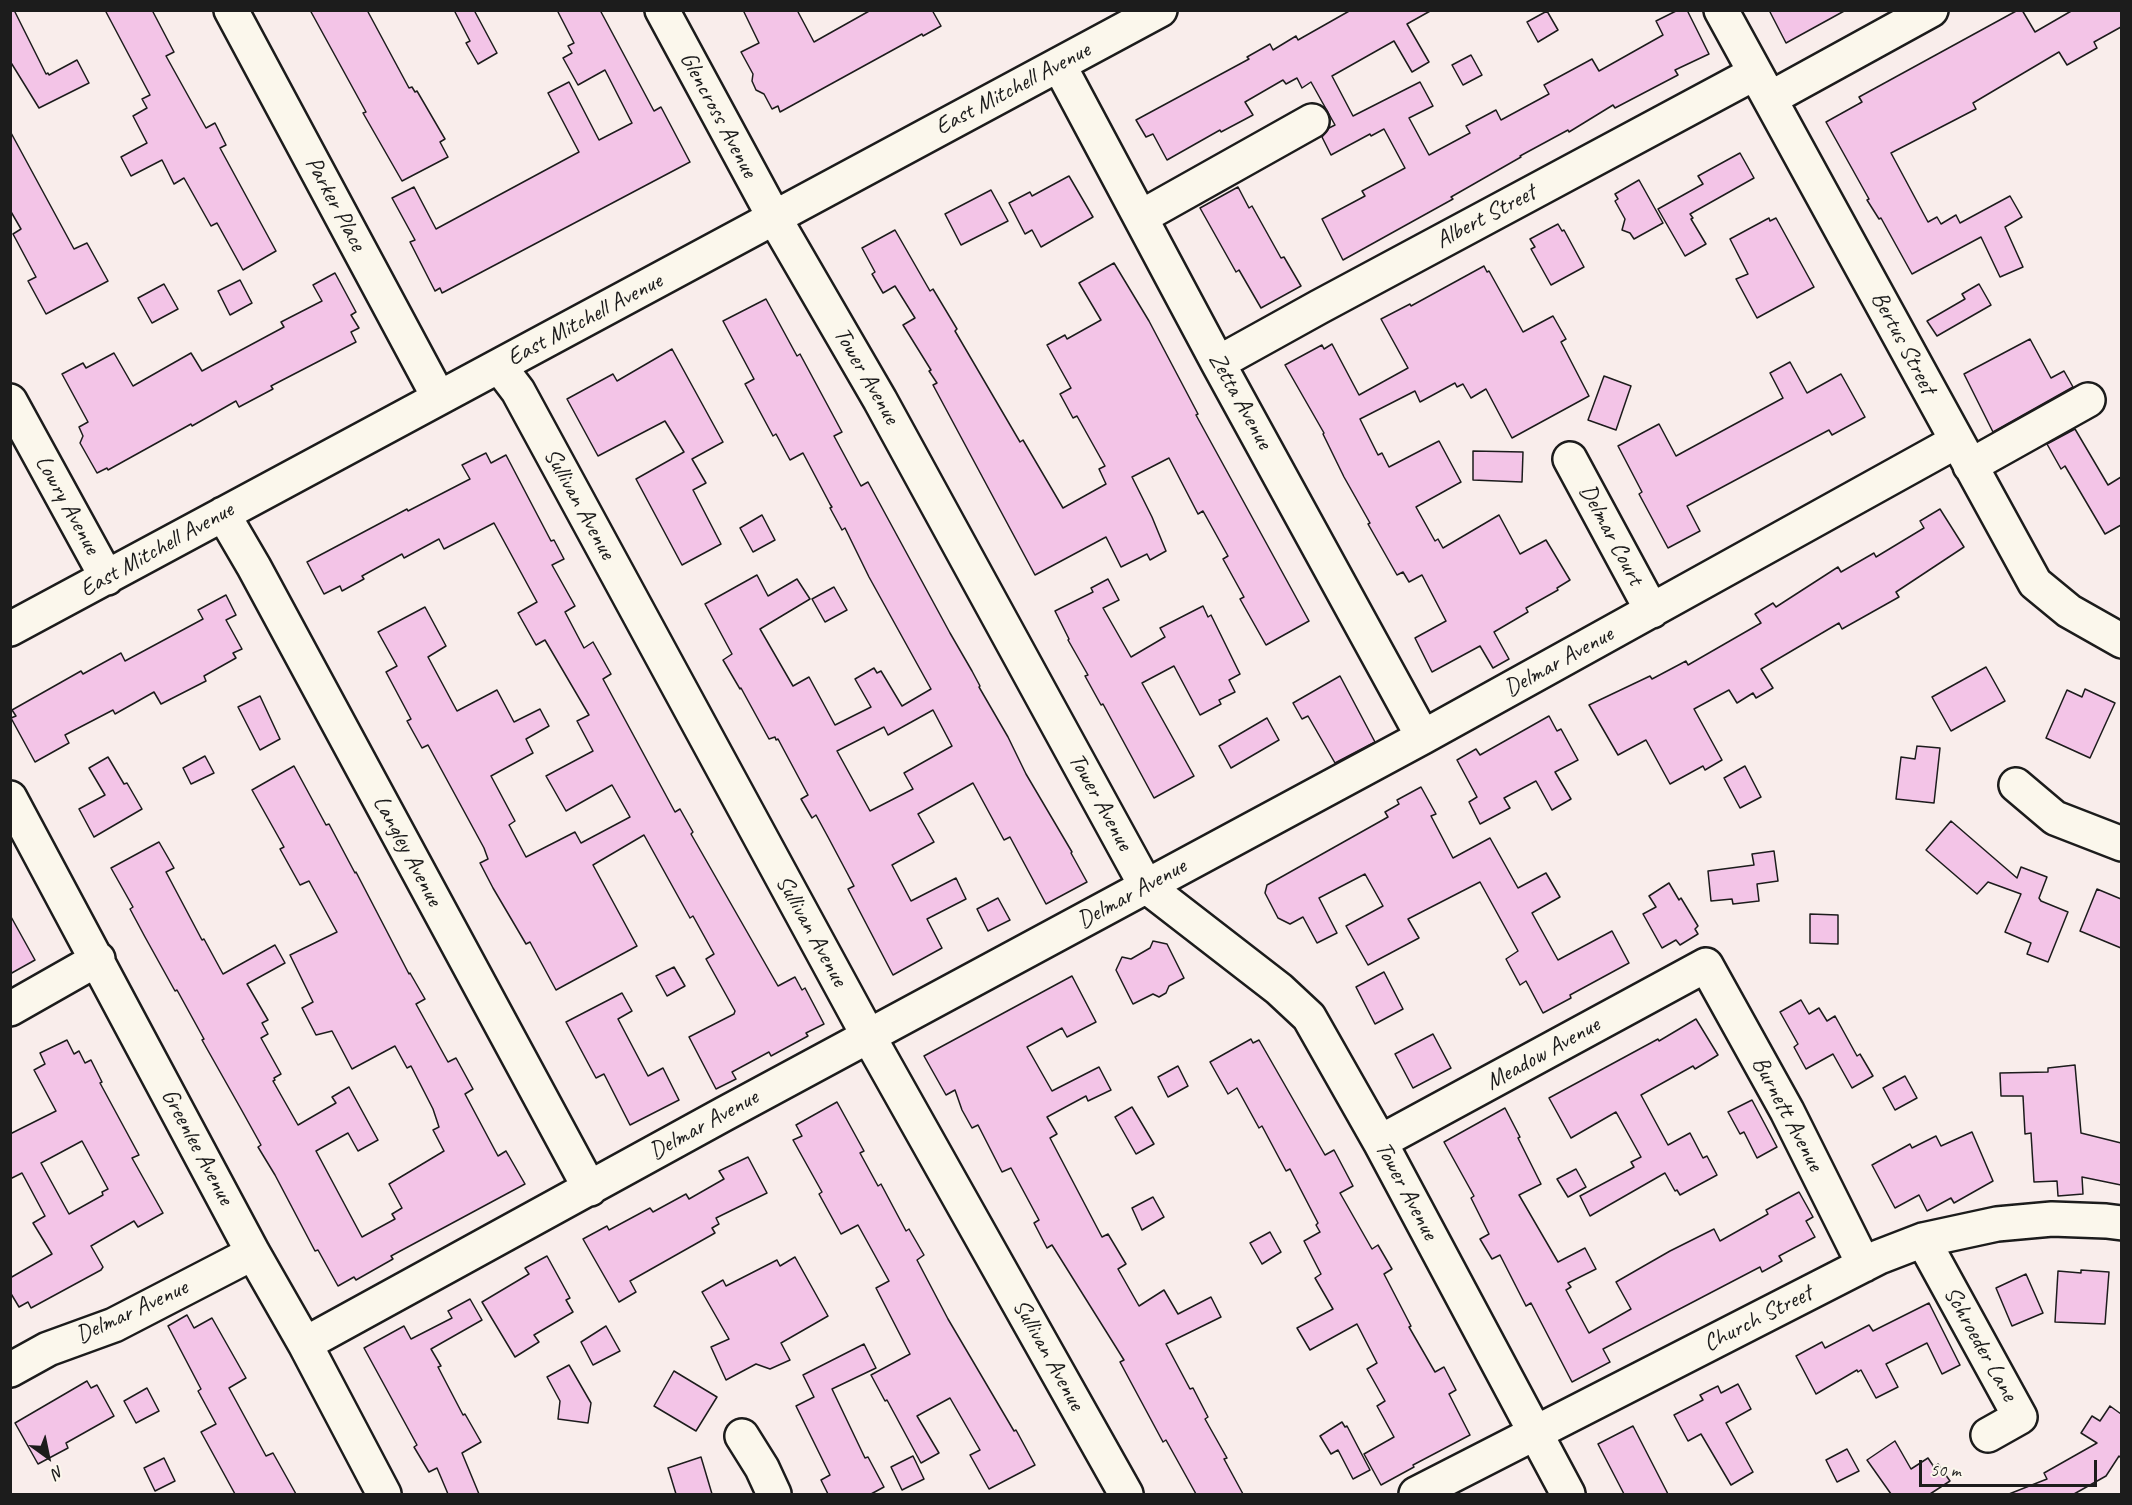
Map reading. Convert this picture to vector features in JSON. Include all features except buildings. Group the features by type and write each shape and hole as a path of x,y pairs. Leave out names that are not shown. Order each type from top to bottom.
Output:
{"street":[{"name":"Parker Place","path":"231,10 439,398"},
{"name":"Glencross Avenue","path":"662,10 775,219"},
{"name":"East Mitchell Avenue","path":"10,629 1160,10"},
{"name":"Bertus Street","path":"1721,10 2035,584 2069,611 2121,641"},
{"name":"Albert Street","path":"1218,363 1318,307 1763,86 1931,10"},
{"name":"Zetta Avenue","path":"1059,64 1218,363 1422,737"},
{"path":"1141,217 1312,121"},
{"name":"Tower Avenue","path":"775,219 880,400 1146,886 1279,988 1309,1017 1380,1142 1568,1494"},
{"name":"Sullivan Avenue","path":"499,366 518,391 869,1037 1126,1494"},
{"name":"Delmar Avenue","path":"305,1344 1652,610 1964,454 2088,400"},
{"name":"Lowry Avenue","path":"10,401 107,578"},
{"name":"Delmar Court","path":"1570,459 1652,610"},
{"name":"Langley Avenue","path":"223,513 590,1189"},
{"path":"2016,784 2055,818 2118,833"},
{"name":"Greenlee Avenue","path":"10,798 384,1494"},
{"path":"10,1009 98,959"},
{"name":"Meadow Avenue","path":"1380,1142 1707,965"},
{"name":"Burnett Avenue","path":"1707,965 1786,1111 1864,1265"},
{"name":"Church Street","path":"1416,1494 1864,1265 1923,1240 1997,1224 2052,1219 2121,1223"},
{"name":"Schroeder Lane","path":"1923,1240 2020,1417 1988,1435"},
{"name":"Delmar Avenue","path":"10,1370 48,1349 114,1325 254,1253"},
{"path":"742,1436 762,1468 774,1494"}]}
